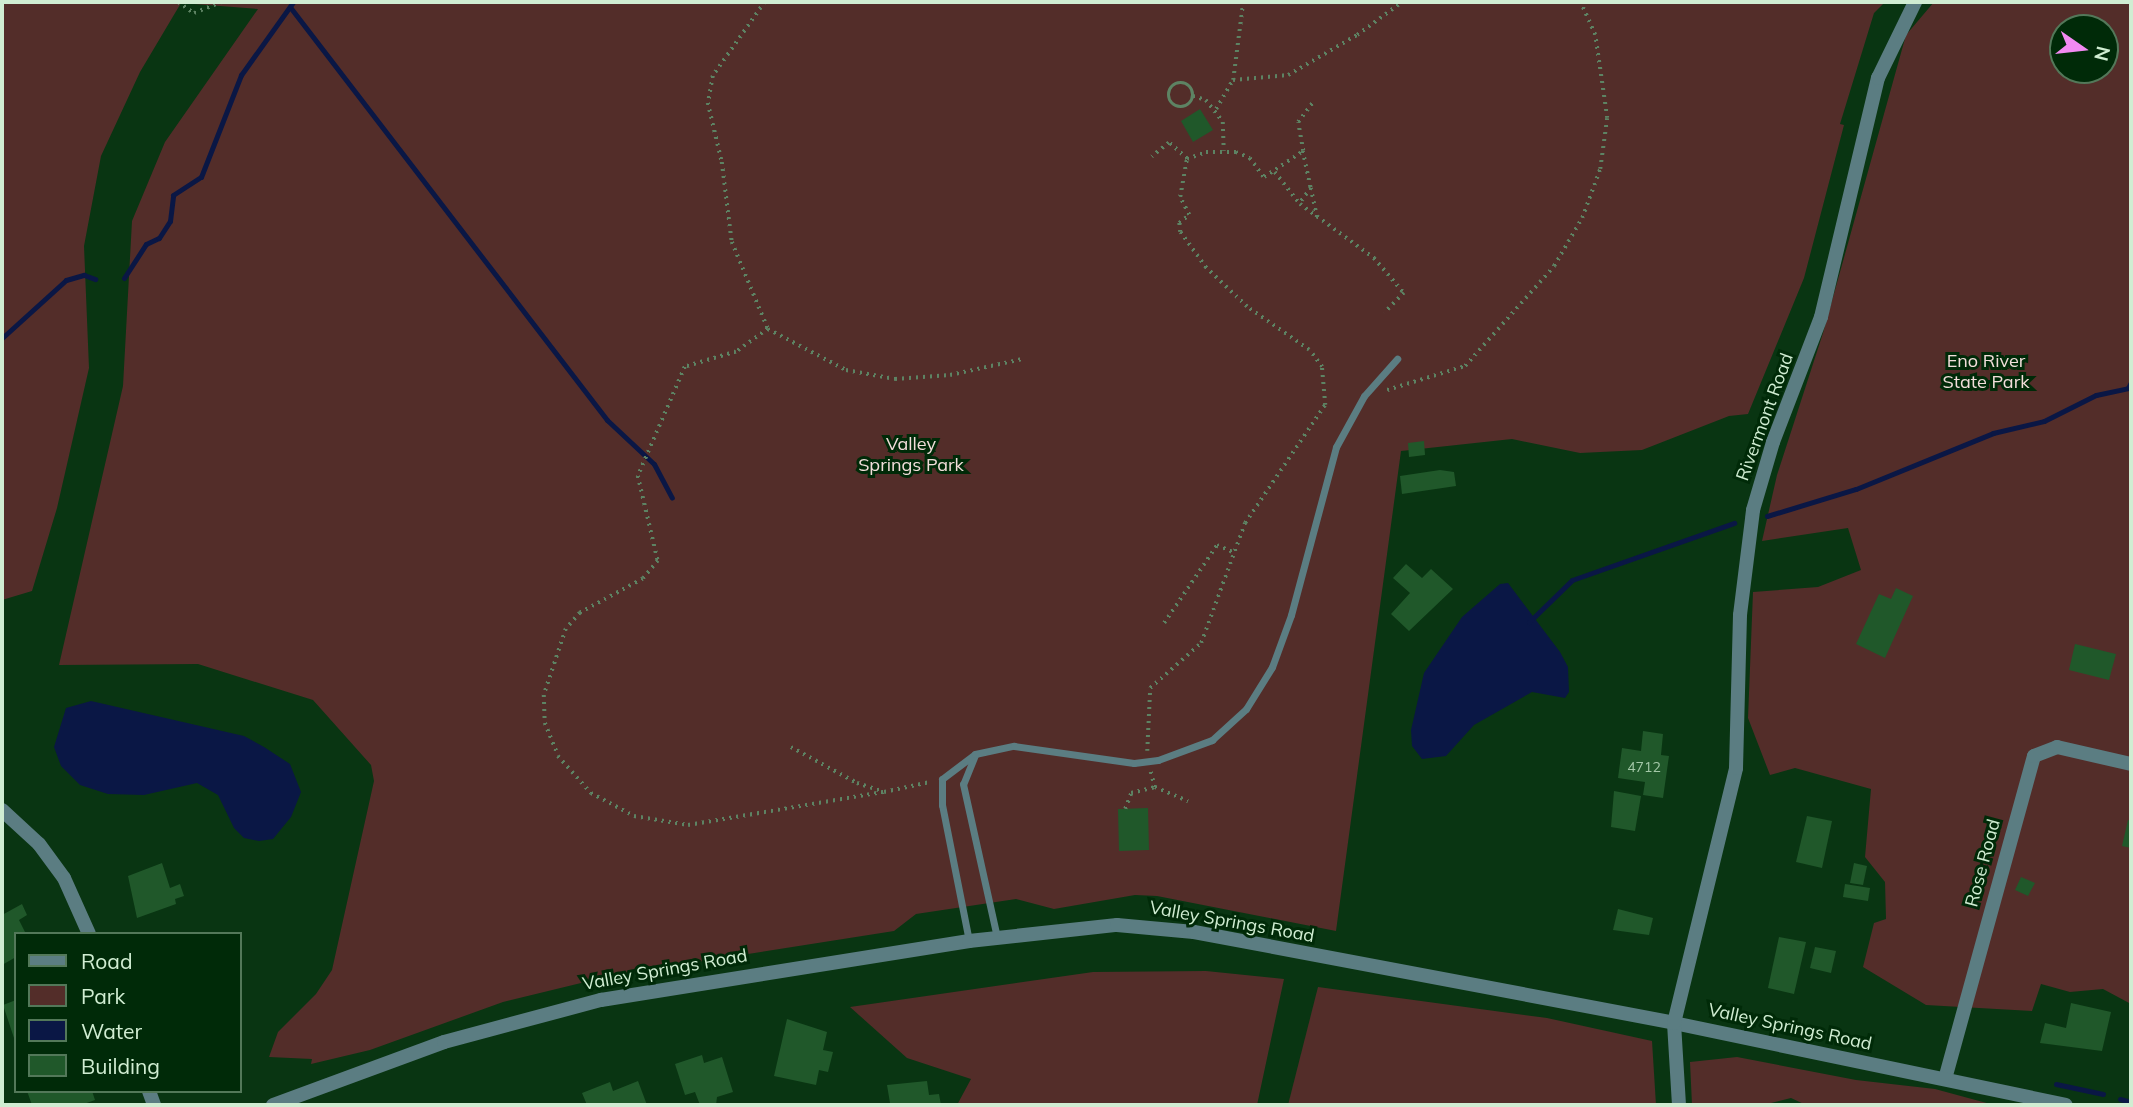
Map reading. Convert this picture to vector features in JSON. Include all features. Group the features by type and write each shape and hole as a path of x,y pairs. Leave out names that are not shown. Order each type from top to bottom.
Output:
{"street":[{"name":"Rivermont Road","path":"1679,1105 1674,1023 1736,768 1740,615 1753,510 1773,442 1821,317 1878,78 1915,2"},
{"name":"Rose Road","path":"1945,1079 2034,756 2057,747 2131,764"},
{"path":"2,810 39,844 64,878 88,932"},
{"name":"Valley Springs Road","path":"273,1105 444,1042 556,1010 969,941 1088,925 1148,926 1674,1023 2066,1105"}],"lane":[{"path":"969,941 942,805 942,779 975,754 1014,746 1148,762 1212,740 1246,709 1272,667 1306,565 1336,447 1364,396 1397,359"},
{"path":"975,754 963,784 997,937"}],"path":[{"path":"178,2 194,13 221,2"},
{"path":"765,2 713,76 708,103 722,162 732,242 768,329 846,370 895,379 950,375 1022,359"},
{"path":"1216,109 1233,80 1243,2"},
{"path":"1233,80 1287,75 1357,35 1402,2"},
{"path":"1364,396 1429,380 1465,366 1554,266 1582,218 1600,169 1607,118 1595,36 1580,2"},
{"path":"1193,96 1183,107 1174,106 1168,95 1178,82 1189,85 1193,96 1216,109 1223,122 1224,150"},
{"path":"1313,102 1298,122 1303,151 1310,166 1317,219"},
{"path":"1152,156 1169,143 1187,159"},
{"path":"1187,159 1224,150 1250,158 1264,177 1303,151"},
{"path":"1155,787 1144,733 1150,688 1201,642 1245,523 1325,405 1322,368 1309,350 1247,307 1206,268 1181,232 1179,223 1189,215 1180,197 1187,159"},
{"path":"1275,172 1300,204 1374,258 1404,293 1385,313"},
{"path":"1300,204 1311,188"},
{"path":"768,329 736,352 685,367 638,476 658,561 643,579 580,613 566,629 544,695 545,723 558,756 591,793 634,817 688,825 884,792 942,779"},
{"path":"1164,623 1217,545 1233,552"},
{"path":"791,747 857,783 884,792"},
{"path":"1125,809 1124,800 1131,793 1155,787 1188,801"}],"green space":[{"name":"Valley Springs Park","path":"2,2 1885,2 1874,13 1840,124 1844,125 1804,278 1748,414 1729,416 1642,450 1580,453 1512,439 1401,451 1336,931 1157,896 1135,895 1054,909 1016,899 916,914 894,931 614,975 503,1002 370,1050 311,1064 312,1059 269,1057 278,1032 316,994 332,970 374,781 371,765 313,700 198,664 59,665 123,386 132,221 165,142 258,9 181,3 140,72 101,156 84,246 89,368 57,508 32,591 2,600"},
{"name":"Eno River State Park","path":"1934,2 2131,2 2131,1004 2103,989 2070,992 2041,984 2032,1011 1926,1005 1863,967 1874,923 1886,919 1885,882 1865,857 1871,789 1795,768 1770,775 1748,718 1753,592 1818,587 1861,570 1848,528 1762,541 1777,475 1823,333 1906,35"},
{"path":"1206,971 1284,979 1257,1105 957,1105 971,1079 907,1058 850,1007 1093,972"},
{"path":"1318,987 1547,1018 1652,1041 1656,1105 1288,1105"},
{"path":"1737,1057 1856,1080 1935,1089 1994,1105 1806,1105 1791,1098 1763,1105 1692,1105 1690,1062"}],"water":[{"path":"1508,583 1560,652 1568,667 1569,692 1565,698 1532,692 1474,725 1446,756 1422,759 1412,746 1411,730 1424,673 1462,617 1500,584"},
{"path":"91,701 244,736 264,747 290,764 301,792 291,817 273,839 259,841 244,838 234,828 218,795 197,783 144,795 108,794 80,785 61,766 54,747 66,708"}],"building":[{"path":"1200,109 1213,130 1193,142 1181,121"},
{"path":"1424,441 1425,455 1409,457 1408,443"},
{"path":"1440,470 1454,472 1456,486 1402,494 1400,476"},
{"path":"1406,564 1422,578 1431,569 1453,589 1409,631 1391,614 1410,593 1393,578"},
{"path":"1896,588 1913,596 1885,658 1856,644 1879,594 1891,599"},
{"path":"2075,644 2116,654 2109,680 2069,670"},
{"path":"1643,731 1663,734 1661,755 1669,756 1663,798 1643,795 1645,782 1618,778 1622,748 1641,751"},
{"path":"1614,791 1641,796 1635,831 1611,827"},
{"path":"1148,808 1149,850 1119,851 1118,809"},
{"path":"1807,816 1832,821 1822,868 1796,862"},
{"path":"2128,820 2131,821 2131,848 2122,846"},
{"path":"162,863 170,888 180,884 184,896 175,899 176,904 137,918 128,876"},
{"path":"1854,863 1867,866 1863,885 1850,883"},
{"path":"2021,877 2035,883 2028,896 2015,890"},
{"path":"1845,884 1870,888 1868,901 1843,897"},
{"path":"22,904 27,915 19,920 25,932 14,932 14,958 2,965 2,915"},
{"path":"1618,909 1653,918 1649,935 1613,930"},
{"path":"1779,937 1806,942 1794,994 1768,988"},
{"path":"1815,947 1836,951 1831,973 1810,968"},
{"path":"14,1001 14,1038 3,1005"},
{"path":"2071,1003 2111,1012 2102,1051 2040,1043 2045,1023 2066,1028"},
{"path":"787,1019 827,1032 823,1050 833,1052 828,1072 819,1070 816,1085 774,1076"},
{"path":"702,1055 704,1063 722,1057 733,1092 717,1097 716,1105 700,1105 695,1092 685,1095 675,1064"},
{"path":"638,1081 647,1105 587,1105 582,1093 610,1082 613,1091"},
{"path":"927,1081 929,1095 939,1094 941,1105 890,1103 887,1085"},
{"path":"28,1093 93,1093 95,1100 81,1105 32,1105"}],"waterway":[{"path":"124,278 146,244 159,238 170,221 173,195 201,177 241,75 293,2"},
{"path":"290,7 607,420 654,464 672,498"},
{"path":"2,338 66,280 84,275 95,279"},
{"path":"1767,516 1856,489 1993,433 2044,421 2096,395 2128,388 2131,382"},
{"path":"1529,622 1572,580 1734,523"},
{"path":"2056,1084 2103,1094"},
{"path":"2120,1099 2131,1102"}]}
